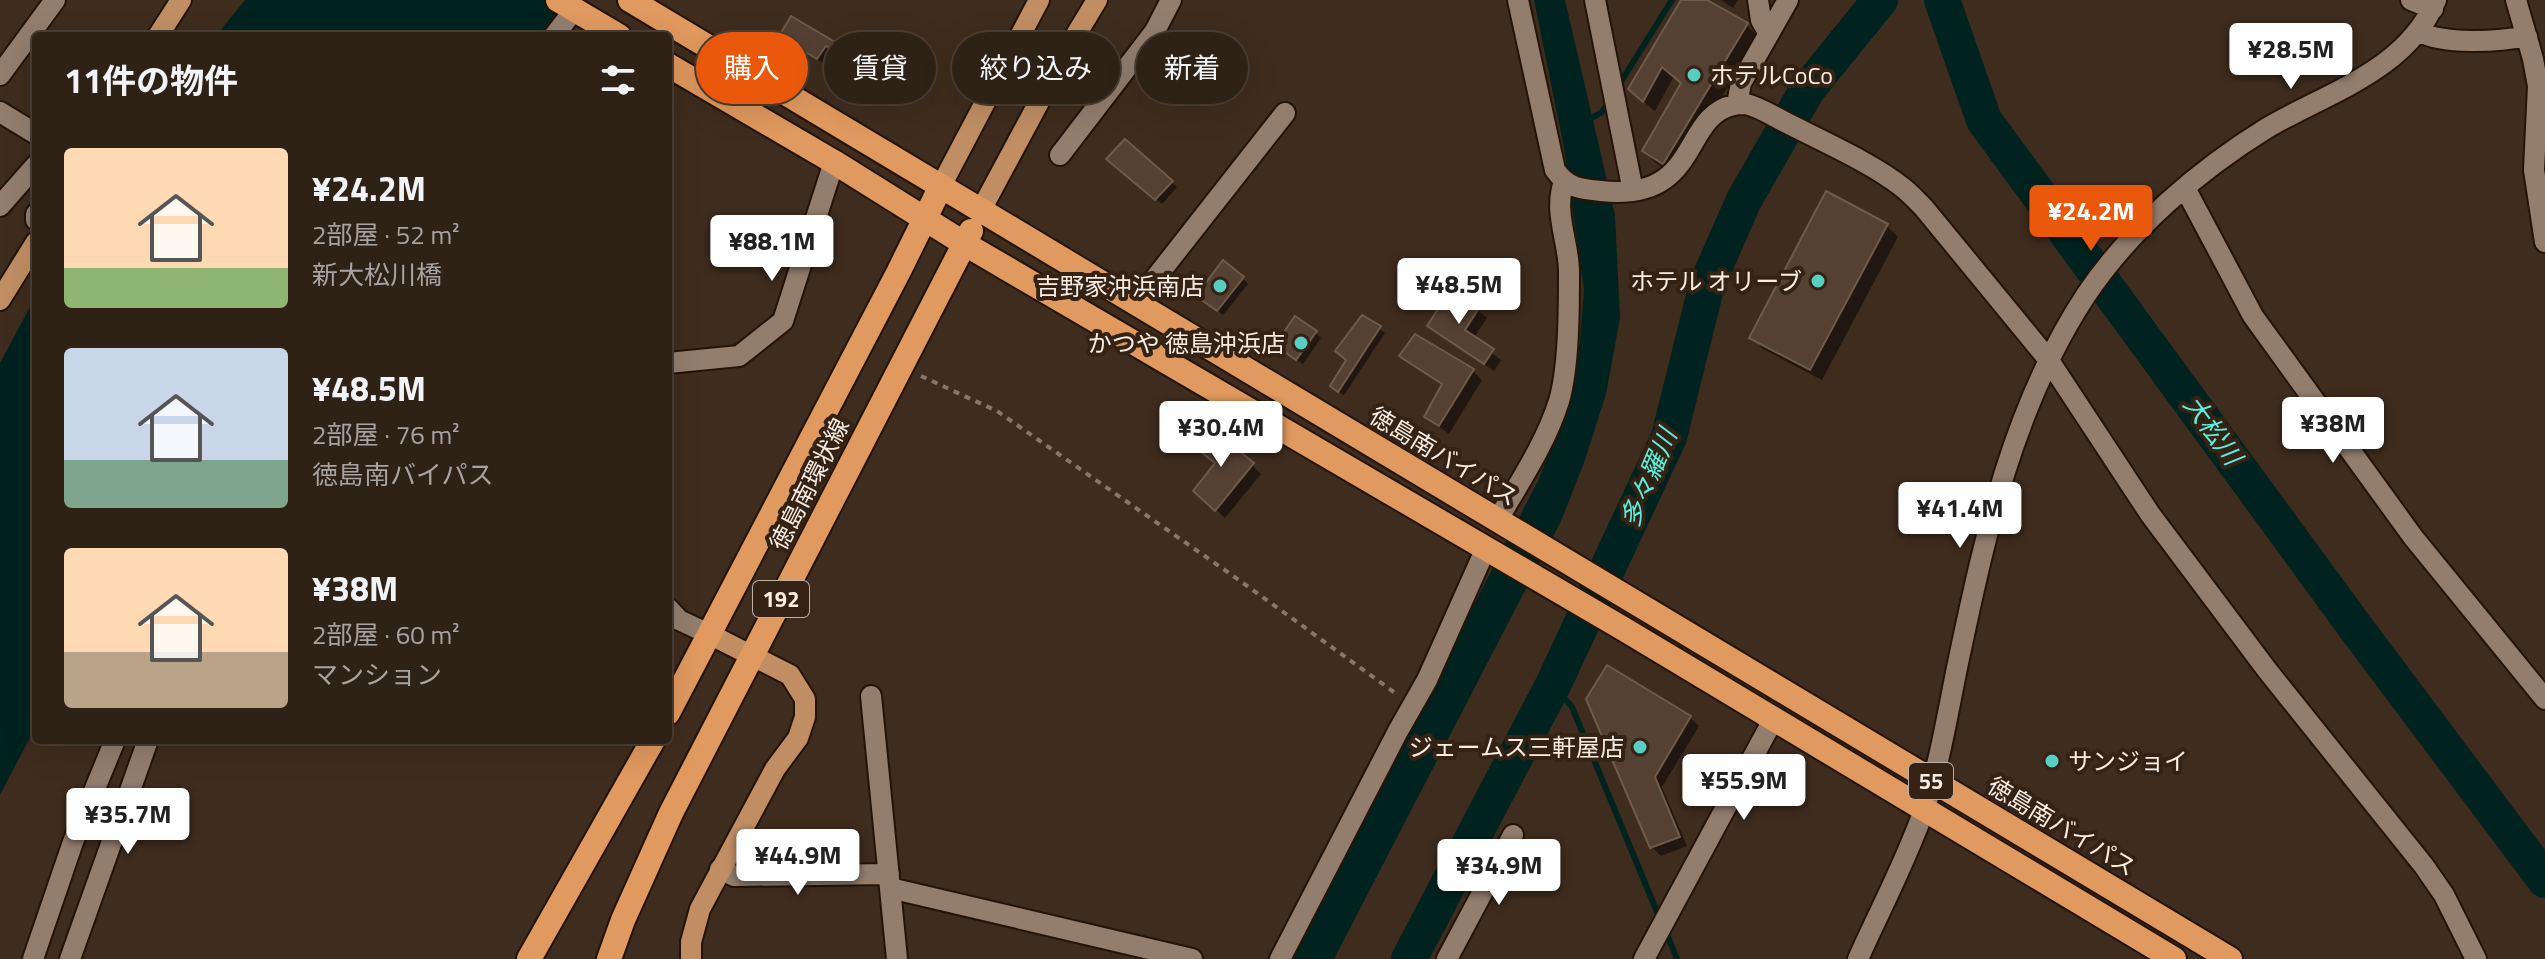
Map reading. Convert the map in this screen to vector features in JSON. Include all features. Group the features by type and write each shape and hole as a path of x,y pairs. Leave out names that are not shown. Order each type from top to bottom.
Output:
{"highway":[{"name":"徳島南バイパス","path":"630,0 2230,959"},
{"path":"566,5 612,32"},
{"name":"55","path":"672,67 834,162 965,244 1622,628 2174,959"},
{"name":"徳島南環状線","path":"672,706 941,186"},
{"name":"徳島南環状線","path":"609,959 671,813 981,210"},
{"path":"529,959 651,744"}],"main road":[{"path":"161,32 181,0"},
{"path":"941,186 1039,0"},
{"path":"981,210 1097,0"},
{"path":"0,300 32,251"},
{"path":"691,959 691,942 700,909 775,769 798,738 805,717 805,699 790,675 711,635"}],"street":[{"path":"0,75 55,0"},
{"path":"1060,155 1155,31 1171,0"},
{"path":"1518,0 1555,170 1569,185 1626,192 1652,187 1684,161 1708,120 1724,108 1746,104 1813,136 1901,186 1924,208 2052,351 2150,514 2267,670 2444,895 2476,959"},
{"path":"1595,0 1626,192"},
{"path":"1758,0 1761,20 1769,34"},
{"path":"1737,104 1741,83 1788,0"},
{"path":"1858,959 1924,810 1991,513 2052,351 2089,291 2116,257 2209,168 2269,127 2363,78 2395,56 2418,31 2434,4 2411,0"},
{"path":"2516,0 2538,86 2534,170 2545,242"},
{"path":"556,32 566,5"},
{"path":"2418,31 2431,39 2507,40 2527,36"},
{"path":"0,112 32,132"},
{"path":"1135,304 1285,113"},
{"path":"672,363 739,356 783,321 834,162"},
{"path":"0,206 32,170"},
{"path":"1502,524 1559,400 1567,333 1569,268 1559,195 1569,185"},
{"path":"2178,195 2253,316 2413,537 2545,699"},
{"path":"1280,959 1427,680 1488,549"},
{"path":"672,612 679,620 711,635"},
{"path":"871,696 897,959"},
{"path":"1647,955 1773,720"},
{"path":"33,959 73,842 113,744"},
{"path":"70,959 147,744"},
{"path":"1447,959 1513,835"},
{"path":"720,869 734,876 890,881 1192,959"}],"path":[{"path":"902,365 937,386 956,391 997,411 1412,705"}],"water":[{"path":"245,0 566,0 542,32 219,32"},
{"path":"1534,0 1565,0 1615,215 1620,318 1606,394 1561,521 1334,959 1290,959 1539,479 1565,410 1580,341 1584,290 1564,148"},
{"path":"32,303 32,734 0,795 0,363"}],"building":[{"name":"ホテルCoCo","path":"1681,0 1707,0 1748,23 1663,164 1642,151 1681,83 1662,67 1643,102 1628,89"},
{"path":"791,16 824,35 824,49 817,59 808,54 808,32 781,32"},
{"path":"1125,139 1173,181 1155,200 1106,159"},
{"name":"ホテル オリーブ","path":"1826,191 1888,224 1810,370 1749,338"},
{"name":"吉野家沖浜南店","path":"1223,260 1244,277 1217,311 1196,296"},
{"path":"1451,289 1479,308 1465,330 1494,349 1484,364 1427,326"},
{"path":"1362,315 1381,326 1338,392 1330,386 1346,360 1335,351"},
{"path":"1295,316 1317,331 1296,360 1275,345"},
{"path":"1415,334 1474,369 1439,426 1424,417 1442,384 1399,356"},
{"path":"1211,428 1254,463 1215,511 1193,491 1215,463 1196,448"},
{"name":"ジェームス三軒屋店","path":"1607,665 1691,716 1655,777 1680,837 1650,848 1586,699"}],"waterway":[{"path":"1617,88 1672,0"},
{"name":"多々羅川","path":"1409,959 1553,685 1669,437 1707,284 1744,200 1807,90 1880,0"},
{"name":"大松川","path":"1942,0 1984,120 2356,628 2545,880"},
{"path":"1585,122 1602,112 1609,101"},
{"path":"1553,685 1572,707 1660,919"},
{"path":"1665,929 1677,959"}],"place":[{"name":"ホテルCoCo","path":"1694,75"},
{"name":"ホテル オリーブ","path":"1818,281"},
{"name":"吉野家沖浜南店","path":"1220,286"},
{"name":"かつや 徳島沖浜店","path":"1301,343"},
{"name":"ジェームス三軒屋店","path":"1640,747"},
{"name":"サンジョイ","path":"2052,761"}]}
